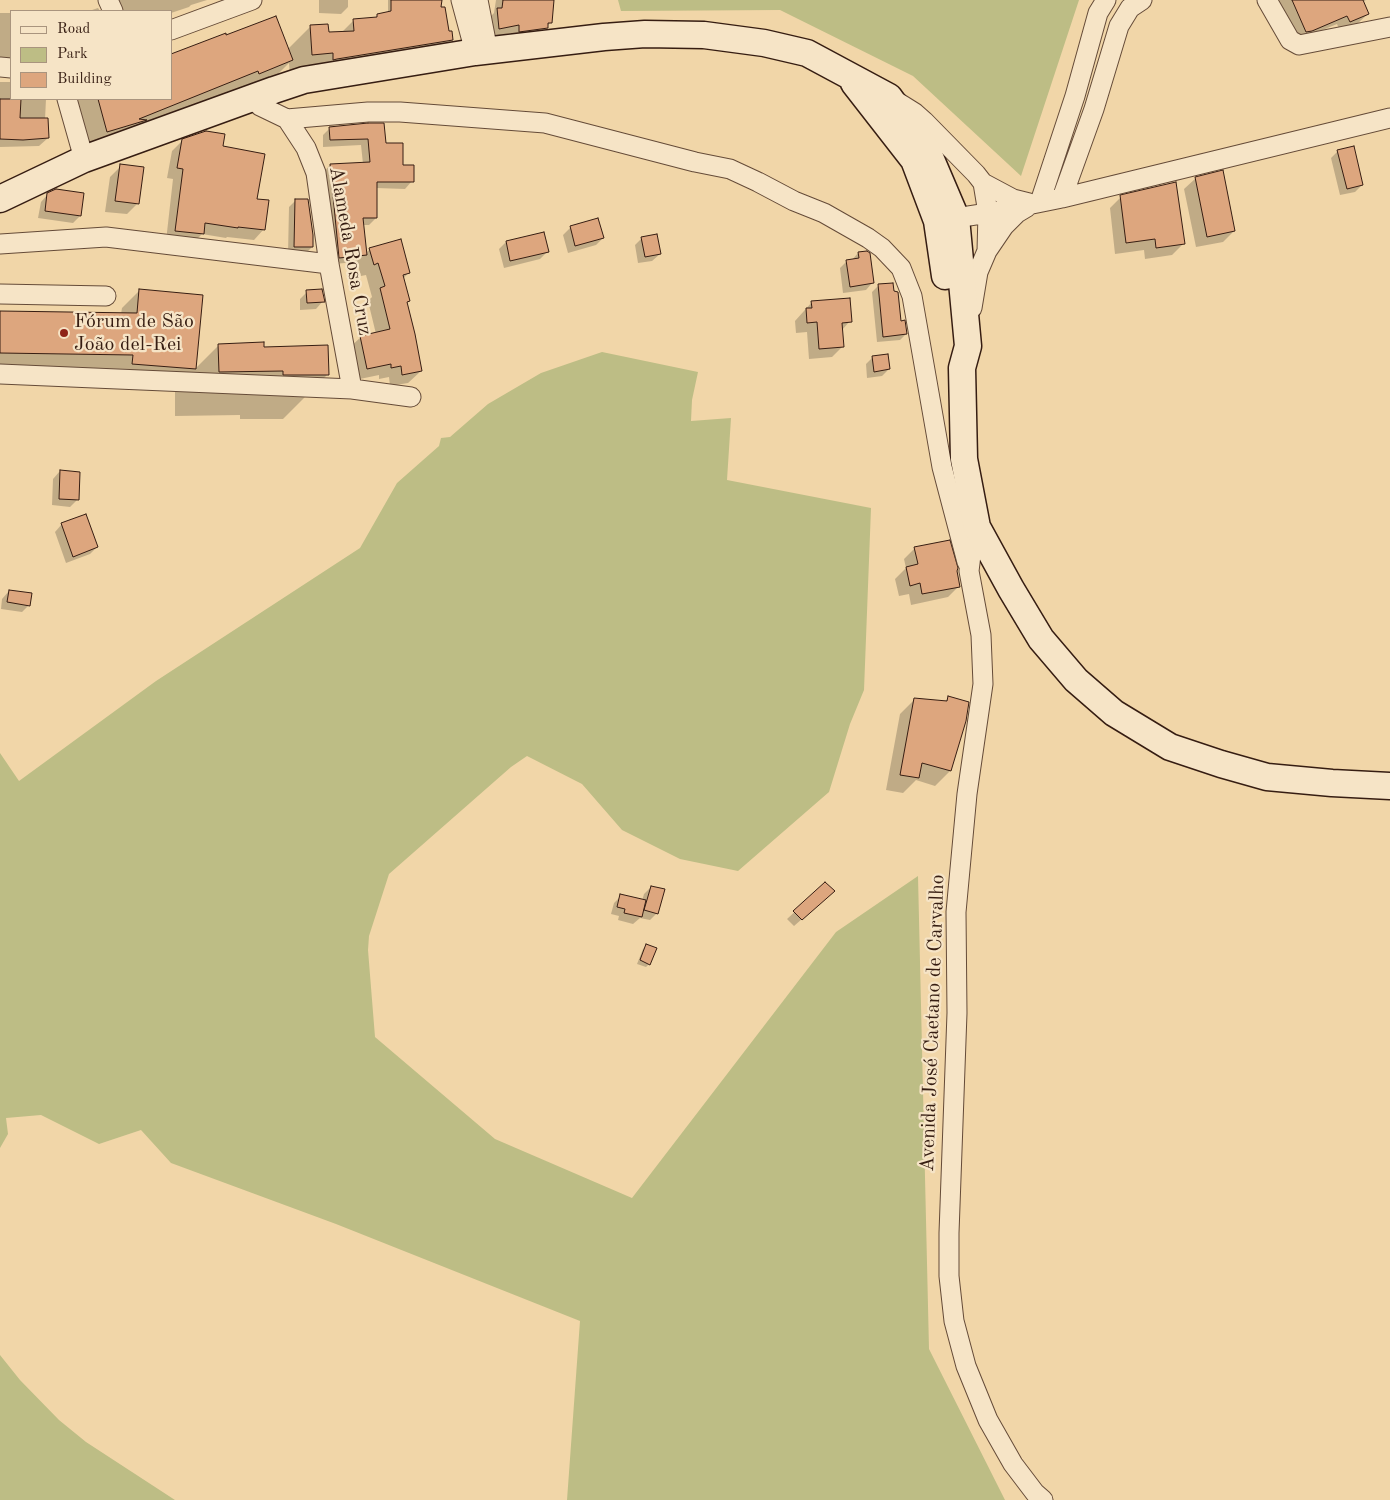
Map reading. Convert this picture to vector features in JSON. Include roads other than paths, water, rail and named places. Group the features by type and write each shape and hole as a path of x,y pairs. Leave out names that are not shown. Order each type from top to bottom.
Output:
{"main road":[{"path":"0,199 84,159 304,80 481,52 612,36 645,34 704,35 764,43 806,54 889,97 926,150 947,220 956,350 965,357 964,459 978,527 1011,589 1041,639 1076,680 1114,713 1170,747 1267,777 1332,784 1390,786"},
{"path":"847,74 914,160 947,220"}],"street":[{"path":"172,30 252,0"},
{"path":"461,0 481,52"},
{"path":"478,0 481,52"},
{"path":"1062,198 1094,109 1119,26 1130,8 1142,0"},
{"path":"1268,0 1290,40 1299,45 1390,27"},
{"path":"1102,7 1119,26"},
{"path":"965,357 978,272 987,251 1004,226 1017,213 1036,203 1075,96 1102,7"},
{"path":"274,90 260,106 287,119 368,112 400,112 545,123 695,162 730,168 794,201 824,213 868,238 882,248 901,268 912,296 942,467 969,571"},
{"path":"889,97 920,117 983,183 1013,199 1036,203"},
{"path":"67,100 84,159"},
{"path":"947,220 1062,198 1390,118"},
{"name":"Alameda Rosa Cruz","path":"287,119 306,148 316,173 329,264 352,389"},
{"path":"983,183 988,213 987,251"},
{"path":"0,244 106,237 329,264"},
{"path":"0,294 106,296"},
{"path":"0,374 352,389 411,397"},
{"name":"Avenida José Caetano de Carvalho","path":"978,527 972,547 969,571 981,635 983,684 967,794 956,912 958,1013 949,1223 949,1276 954,1321 966,1366 988,1420 1014,1464 1035,1493 1043,1500"}],"place":[{"name":"Fórum de São João del-Rei","path":"64,333"}]}
